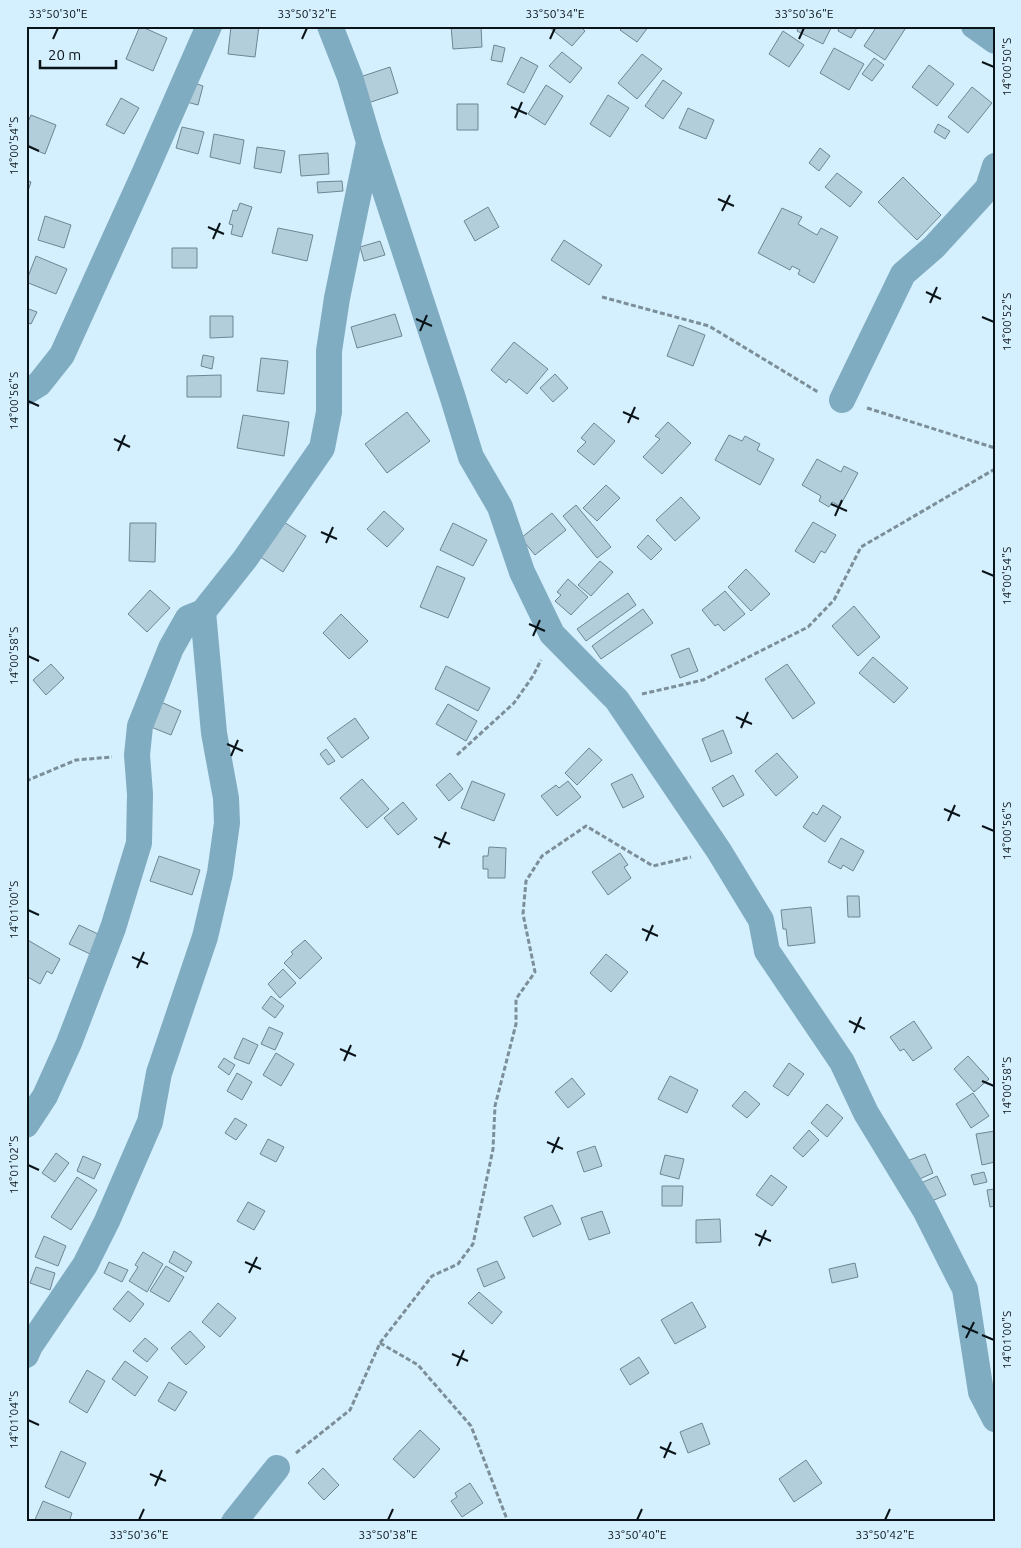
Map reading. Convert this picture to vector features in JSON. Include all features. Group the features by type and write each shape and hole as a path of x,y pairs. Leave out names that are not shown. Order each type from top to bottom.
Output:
{"street":[{"path":"26,392 38,384 62,355 209,26"},
{"path":"330,26 350,77 369,142 471,457 500,507 522,572 552,634 617,700 719,851 761,920 768,951 842,1062 866,1113 925,1210 965,1289 981,1392 995,1419"},
{"path":"974,26 995,41"},
{"path":"26,1125 45,1096 69,1043 113,928 139,843 140,794 137,755 140,726 171,648 188,618 203,612 245,559 322,448 329,412 329,351 337,298 369,142"},
{"path":"842,400 903,274 934,247 988,188 995,166"},
{"path":"26,1355 30,1346 84,1265 107,1221 150,1122 159,1073 205,937 220,873 227,823 226,798 214,733 203,612"},
{"path":"234,1522 278,1468"}],"path":[{"path":"602,297 709,326 826,397 842,400 995,448"},
{"path":"617,700 703,680 808,627 834,600 861,547 995,469"},
{"path":"456,755 514,703 533,676 552,634"},
{"path":"26,781 76,760 137,755"},
{"path":"278,1468 350,1410 380,1343 432,1276 458,1264 473,1244 493,1149 495,1106 516,1024 516,999 535,972 523,914 526,881 542,856 586,826 653,866 719,851"},
{"path":"380,1343 418,1365 471,1426 508,1522"}],"building":[{"path":"140,26 167,38 153,71 126,59"},
{"path":"231,26 259,26 255,57 228,54"},
{"path":"451,26 481,26 482,47 453,49"},
{"path":"580,26 585,31 572,46 549,27"},
{"path":"624,26 649,26 637,42 620,30"},
{"path":"799,26 832,26 823,44 797,31"},
{"path":"840,26 858,26 851,38 838,31"},
{"path":"877,26 907,26 885,60 864,46"},
{"path":"783,31 804,45 789,67 769,54"},
{"path":"494,45 505,48 502,62 491,60"},
{"path":"834,48 864,64 849,90 820,73"},
{"path":"562,52 582,68 570,83 549,66"},
{"path":"642,54 662,69 637,99 618,83"},
{"path":"521,57 538,66 524,93 507,84"},
{"path":"874,58 884,65 872,81 862,74"},
{"path":"929,65 954,84 937,106 912,87"},
{"path":"390,67 398,93 368,103 360,77"},
{"path":"663,80 682,93 663,119 645,106"},
{"path":"189,81 203,86 198,105 183,101"},
{"path":"546,85 563,96 545,125 528,114"},
{"path":"972,87 992,103 968,133 948,117"},
{"path":"608,95 629,108 610,137 590,124"},
{"path":"121,98 139,108 124,134 106,125"},
{"path":"457,104 478,104 478,130 457,130"},
{"path":"688,108 714,120 706,139 679,128"},
{"path":"31,115 56,125 45,154 26,146 26,127"},
{"path":"938,124 950,131 945,139 934,132"},
{"path":"182,127 204,132 198,154 176,148"},
{"path":"214,134 244,140 240,164 210,157"},
{"path":"257,147 285,151 281,173 254,168"},
{"path":"820,148 830,156 819,171 809,163"},
{"path":"328,153 329,174 301,176 299,155"},
{"path":"837,173 862,192 850,207 825,187"},
{"path":"903,177 941,215 917,240 878,202"},
{"path":"26,180 31,182 26,197"},
{"path":"342,181 343,191 318,193 317,182"},
{"path":"240,203 252,207 242,237 231,234 233,225 229,224 233,210 237,211"},
{"path":"488,207 499,227 475,241 464,221"},
{"path":"782,208 802,217 798,224 817,235 821,228 838,237 814,283 798,274 800,270 792,266 790,270 758,253"},
{"path":"45,216 71,225 64,248 38,240"},
{"path":"278,228 313,235 307,261 272,253"},
{"path":"564,240 602,265 589,285 551,260"},
{"path":"380,241 385,255 364,261 360,247"},
{"path":"172,248 197,248 197,268 172,268"},
{"path":"36,256 67,269 56,294 26,282"},
{"path":"26,308 37,312 31,324 26,322"},
{"path":"395,314 402,336 357,348 351,327"},
{"path":"210,316 233,316 233,337 210,338"},
{"path":"679,325 705,335 693,366 667,356"},
{"path":"514,342 548,369 527,394 509,379 506,383 491,370"},
{"path":"203,355 214,357 212,369 201,366"},
{"path":"261,358 288,361 284,394 257,391"},
{"path":"555,374 568,388 553,402 540,388"},
{"path":"221,375 221,397 187,397 187,376"},
{"path":"407,412 430,441 387,473 365,444"},
{"path":"243,415 289,422 284,456 237,448"},
{"path":"668,422 691,443 662,474 643,457 660,439 655,436"},
{"path":"594,423 615,441 594,465 577,451 586,442 581,438"},
{"path":"729,435 742,441 745,436 760,444 757,450 774,459 760,485 715,460"},
{"path":"817,459 841,472 844,466 858,473 840,506 832,502 829,507 819,501 821,496 802,485"},
{"path":"606,485 620,498 597,521 583,508"},
{"path":"681,497 700,518 675,541 656,520"},
{"path":"576,505 611,547 597,558 563,516"},
{"path":"384,511 404,529 387,547 367,529"},
{"path":"552,513 566,530 535,555 521,538"},
{"path":"279,519 306,536 283,572 256,554"},
{"path":"813,522 836,535 825,553 821,551 814,563 795,551"},
{"path":"130,523 156,523 155,562 129,561"},
{"path":"453,523 487,540 473,566 440,550"},
{"path":"648,535 662,549 651,560 637,547"},
{"path":"600,561 613,572 591,596 578,585"},
{"path":"437,566 465,578 448,618 420,607"},
{"path":"746,569 770,594 751,611 728,587"},
{"path":"568,579 588,597 571,615 555,601 561,595 557,592"},
{"path":"150,590 170,608 147,632 128,614"},
{"path":"725,591 745,614 724,631 718,624 715,626 702,610"},
{"path":"628,593 636,605 586,641 577,629"},
{"path":"854,606 880,637 858,656 832,626"},
{"path":"643,609 653,623 601,659 592,646"},
{"path":"341,614 368,641 349,659 323,633"},
{"path":"689,648 698,671 680,678 671,655"},
{"path":"873,657 908,688 894,703 859,673"},
{"path":"51,664 64,678 46,695 33,680"},
{"path":"787,664 815,703 793,719 765,679"},
{"path":"446,666 490,688 478,711 435,689"},
{"path":"161,702 181,711 171,735 151,727"},
{"path":"448,704 477,721 466,741 436,724"},
{"path":"355,718 369,738 342,758 327,738"},
{"path":"723,730 732,753 711,762 702,739"},
{"path":"589,748 602,760 577,785 565,773"},
{"path":"326,749 335,761 328,765 320,754"},
{"path":"777,753 798,777 776,796 755,771"},
{"path":"450,773 463,789 449,801 436,785"},
{"path":"632,774 644,797 623,808 611,784"},
{"path":"733,775 744,795 723,807 712,788"},
{"path":"362,779 389,809 367,828 340,798"},
{"path":"472,781 505,794 494,821 461,808"},
{"path":"568,781 581,797 557,816 541,796 556,785 559,788"},
{"path":"403,802 417,819 398,835 384,818"},
{"path":"823,805 841,817 825,842 803,827 813,812 817,815"},
{"path":"841,838 864,851 853,871 843,865 841,869 828,862"},
{"path":"489,847 506,848 505,878 488,878 488,869 483,869 483,856 488,856"},
{"path":"620,853 628,865 624,867 631,878 608,895 592,872"},
{"path":"159,856 200,870 192,895 150,881"},
{"path":"847,896 859,896 860,917 848,917"},
{"path":"811,907 815,943 788,946 786,929 783,929 781,910"},
{"path":"79,925 100,935 90,954 69,944"},
{"path":"26,939 60,959 52,974 47,971 40,984 26,976"},
{"path":"305,940 322,958 300,979 284,963 293,954 291,952"},
{"path":"606,954 628,972 611,992 590,973"},
{"path":"283,969 296,983 280,998 268,984"},
{"path":"271,996 284,1006 275,1018 262,1008"},
{"path":"914,1021 932,1048 913,1061 904,1049 900,1051 890,1037"},
{"path":"269,1027 283,1033 275,1050 261,1044"},
{"path":"243,1038 258,1045 249,1064 234,1058"},
{"path":"276,1053 294,1064 281,1086 263,1075"},
{"path":"968,1056 989,1079 974,1092 954,1069"},
{"path":"224,1058 235,1065 229,1075 218,1067"},
{"path":"789,1063 804,1074 788,1096 773,1086"},
{"path":"237,1073 252,1082 242,1100 227,1091"},
{"path":"670,1076 698,1090 687,1113 658,1099"},
{"path":"572,1078 585,1094 568,1108 555,1092"},
{"path":"745,1091 760,1104 747,1118 732,1106"},
{"path":"973,1093 989,1116 971,1128 956,1104"},
{"path":"827,1104 843,1118 827,1137 811,1123"},
{"path":"235,1118 247,1125 236,1140 225,1133"},
{"path":"809,1130 819,1140 803,1157 793,1148"},
{"path":"995,1131 995,1162 982,1165 976,1134"},
{"path":"268,1139 284,1147 276,1162 260,1154"},
{"path":"595,1146 602,1166 584,1172 577,1152"},
{"path":"56,1153 69,1163 55,1182 42,1173"},
{"path":"925,1154 933,1173 915,1181 907,1161"},
{"path":"665,1155 684,1159 679,1179 660,1174"},
{"path":"83,1156 101,1164 94,1179 77,1171"},
{"path":"984,1172 987,1182 974,1185 971,1175"},
{"path":"771,1175 787,1187 772,1206 756,1195"},
{"path":"937,1176 946,1195 927,1203 919,1184"},
{"path":"77,1177 97,1190 71,1230 51,1217"},
{"path":"662,1186 683,1186 682,1206 662,1206"},
{"path":"995,1189 995,1206 990,1207 987,1190"},
{"path":"248,1202 265,1211 254,1230 237,1221"},
{"path":"552,1205 561,1224 533,1237 524,1217"},
{"path":"602,1211 610,1233 589,1240 581,1218"},
{"path":"720,1219 721,1242 696,1243 696,1220"},
{"path":"44,1236 66,1246 58,1266 35,1257"},
{"path":"174,1251 192,1262 186,1272 169,1262"},
{"path":"143,1252 163,1264 147,1292 129,1281 138,1267 135,1265"},
{"path":"497,1261 505,1278 484,1287 477,1269"},
{"path":"109,1262 128,1270 122,1282 104,1273"},
{"path":"855,1263 858,1277 832,1283 829,1269"},
{"path":"166,1266 184,1277 169,1302 150,1291"},
{"path":"36,1267 55,1273 50,1290 30,1283"},
{"path":"128,1291 144,1304 130,1322 113,1309"},
{"path":"479,1292 502,1312 492,1324 468,1303"},
{"path":"692,1302 706,1327 675,1344 661,1320"},
{"path":"218,1303 236,1318 220,1337 202,1322"},
{"path":"190,1331 205,1347 186,1365 171,1348"},
{"path":"145,1338 158,1349 147,1362 133,1351"},
{"path":"639,1357 649,1373 630,1385 620,1369"},
{"path":"125,1361 148,1377 135,1396 112,1379"},
{"path":"87,1370 105,1381 87,1413 69,1402"},
{"path":"169,1382 187,1392 175,1411 158,1401"},
{"path":"702,1423 710,1444 688,1453 680,1432"},
{"path":"420,1430 440,1449 414,1478 393,1459"},
{"path":"61,1451 86,1463 69,1498 45,1487"},
{"path":"806,1460 822,1483 794,1502 779,1479"},
{"path":"323,1468 339,1485 324,1500 308,1483"},
{"path":"470,1483 483,1503 462,1517 451,1501 457,1497 455,1493"},
{"path":"43,1501 72,1513 69,1522 34,1522"}]}
